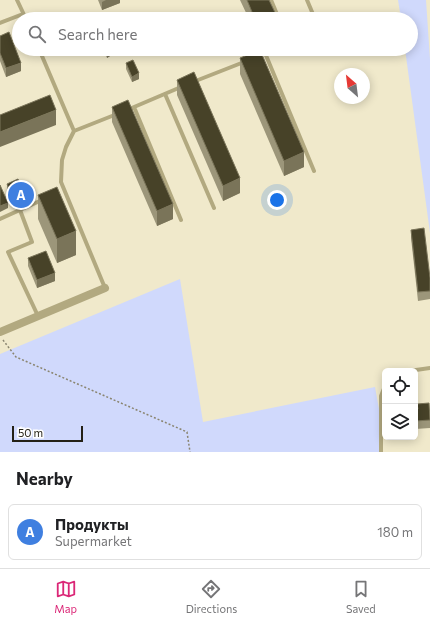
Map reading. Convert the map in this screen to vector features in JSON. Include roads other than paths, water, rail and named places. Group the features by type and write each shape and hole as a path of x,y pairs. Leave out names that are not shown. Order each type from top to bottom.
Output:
{"street":[{"path":"0,332 105,288"}],"lane":[{"path":"17,0 22,12"},
{"path":"271,0 276,12"},
{"path":"307,0 312,12"},
{"path":"0,23 12,18"},
{"path":"42,56 74,131"},
{"path":"105,288 61,182 62,160 66,147 74,131 258,56"},
{"path":"266,56 314,171"},
{"path":"51,96 58,94"},
{"path":"165,94 214,208"},
{"path":"134,107 181,220"},
{"path":"58,193 64,190"},
{"path":"0,219 45,199"},
{"path":"20,210 32,242 8,252 38,316"},
{"path":"418,370 430,368"},
{"path":"381,452 382,394"}],"place":[{"name":"Продукты","path":"21,195"}]}
